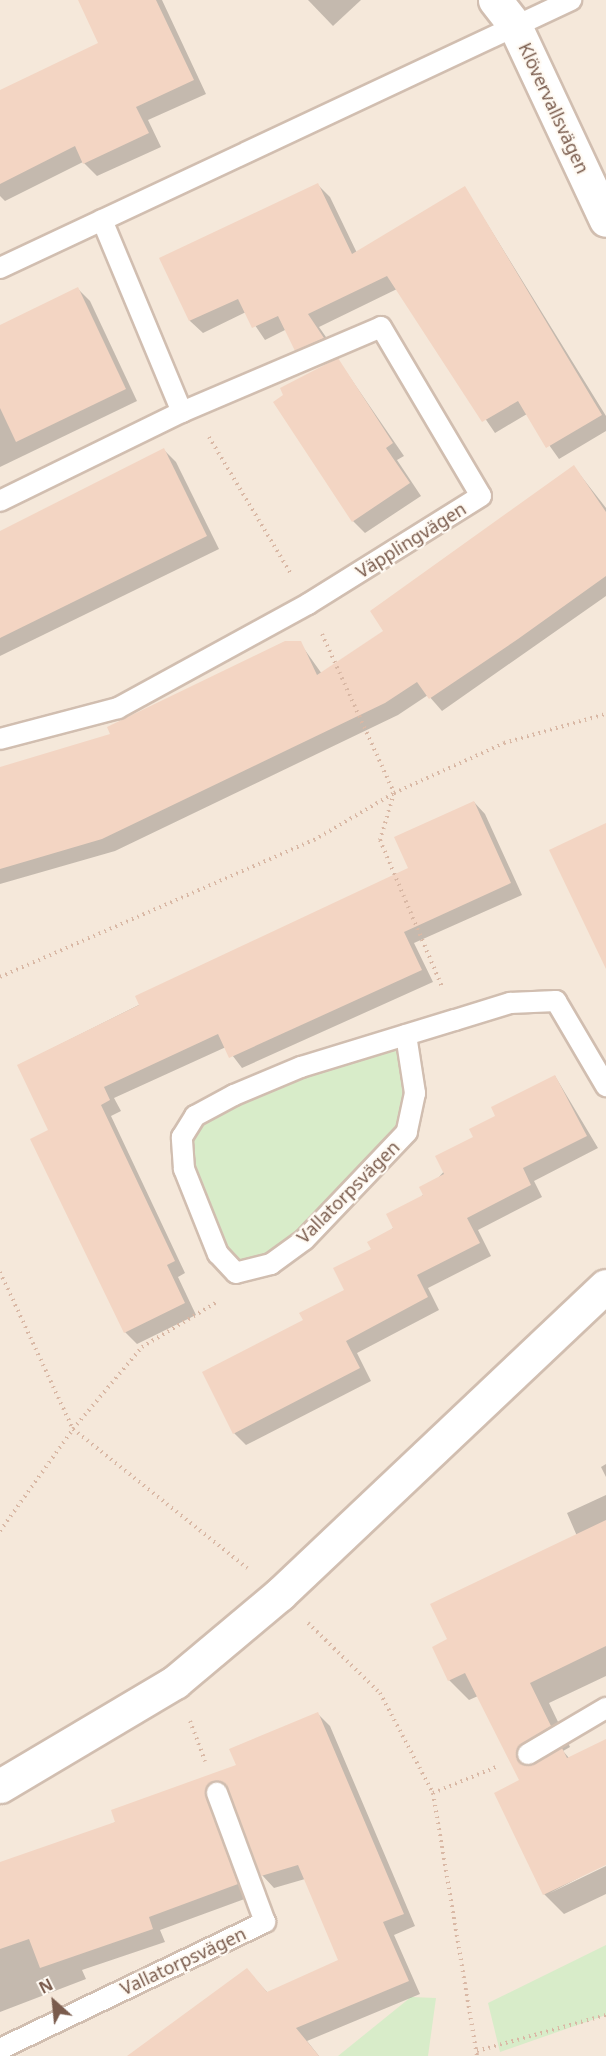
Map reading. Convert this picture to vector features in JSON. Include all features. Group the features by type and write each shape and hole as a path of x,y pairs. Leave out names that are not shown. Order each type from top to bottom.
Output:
{"street":[{"name":"Klövervallsvägen","path":"495,0 515,26 606,220"},
{"path":"0,1786 176,1682 280,1594 606,1286"}],"lane":[{"path":"0,268 571,0"},
{"path":"102,220 182,412"},
{"name":"Väpplingvägen","path":"0,501 182,412 381,327 482,496 309,604 118,708 0,739"},
{"path":"236,1273 218,1254 184,1168 182,1137 195,1116 301,1067 510,1003 556,1001 606,1086"},
{"name":"Vallatorpsvägen","path":"236,1273 272,1263 304,1240 407,1132 415,1093 406,1035"},
{"path":"528,1754 606,1708"},
{"name":"Vallatorpsvägen","path":"0,2049 265,1922 217,1793"}],"path":[{"path":"182,412 219,446 309,604 394,793 380,840 456,1020"},
{"path":"0,977 314,840 394,793 504,743 606,714"},
{"path":"0,1531 73,1429 142,1347 227,1296 236,1273"},
{"path":"176,1682 217,1793"},
{"path":"433,1793 528,1754"},
{"path":"477,2051 606,2015"}],"shaded area":[{"path":"0,0 606,0 606,2056 0,2056"}],"green space":[{"path":"406,1035 407,1132 304,1240 236,1273 184,1169 195,1116"},
{"path":"606,1945 606,2015 500,2052 488,2003"},
{"path":"411,1997 436,1998 428,2056 338,2056"}],"building":[{"path":"78,0 156,0 194,80 136,107 149,133 83,164 75,146 0,184 0,90 98,43"},
{"path":"318,183 352,254 465,186 602,415 546,448 518,401 482,422 387,276 308,314 324,338 295,351 278,316 252,328 238,299 189,321 159,258"},
{"path":"78,287 126,389 16,442 0,408 0,325"},
{"path":"338,358 393,443 386,448 410,483 352,522 273,402 283,395 280,388"},
{"path":"164,448 207,536 0,638 0,531"},
{"path":"574,465 606,512 606,576 518,639 429,699 417,682 385,703 102,839 0,869 0,767 110,734 107,727 285,641 301,641 317,675 383,631 370,611"},
{"path":"474,801 511,883 404,932 422,970 229,1058 218,1034 104,1087 110,1100 101,1105 175,1261 167,1265 185,1303 124,1333 30,1139 48,1130 17,1065 139,1005 135,996 408,868 394,837"},
{"path":"606,823 606,969 549,850"},
{"path":"555,1075 587,1136 523,1168 531,1185 467,1218 480,1243 417,1275 428,1297 346,1341 360,1368 233,1434 202,1372 303,1320 299,1313 344,1290 333,1268 371,1249 367,1242 393,1228 386,1214 423,1195 419,1187 444,1174 435,1156 473,1137 469,1129 495,1116 491,1107"},
{"path":"606,1520 606,1646 530,1683 551,1726 522,1744 516,1754 529,1766 562,1748 567,1758 606,1739 606,1865 543,1895 494,1793 519,1780 465,1673 448,1681 432,1647 447,1639 430,1604"},
{"path":"318,1712 404,1914 383,1922 409,1981 296,2028 319,2056 127,2056 247,1968 267,1992 338,1960 298,1865 261,1876 228,1789 220,1781 208,1785 206,1797 238,1884 149,1917 153,1929 40,1968 29,1939 0,1949 0,1862 115,1822 111,1810 236,1765 229,1749"}]}
